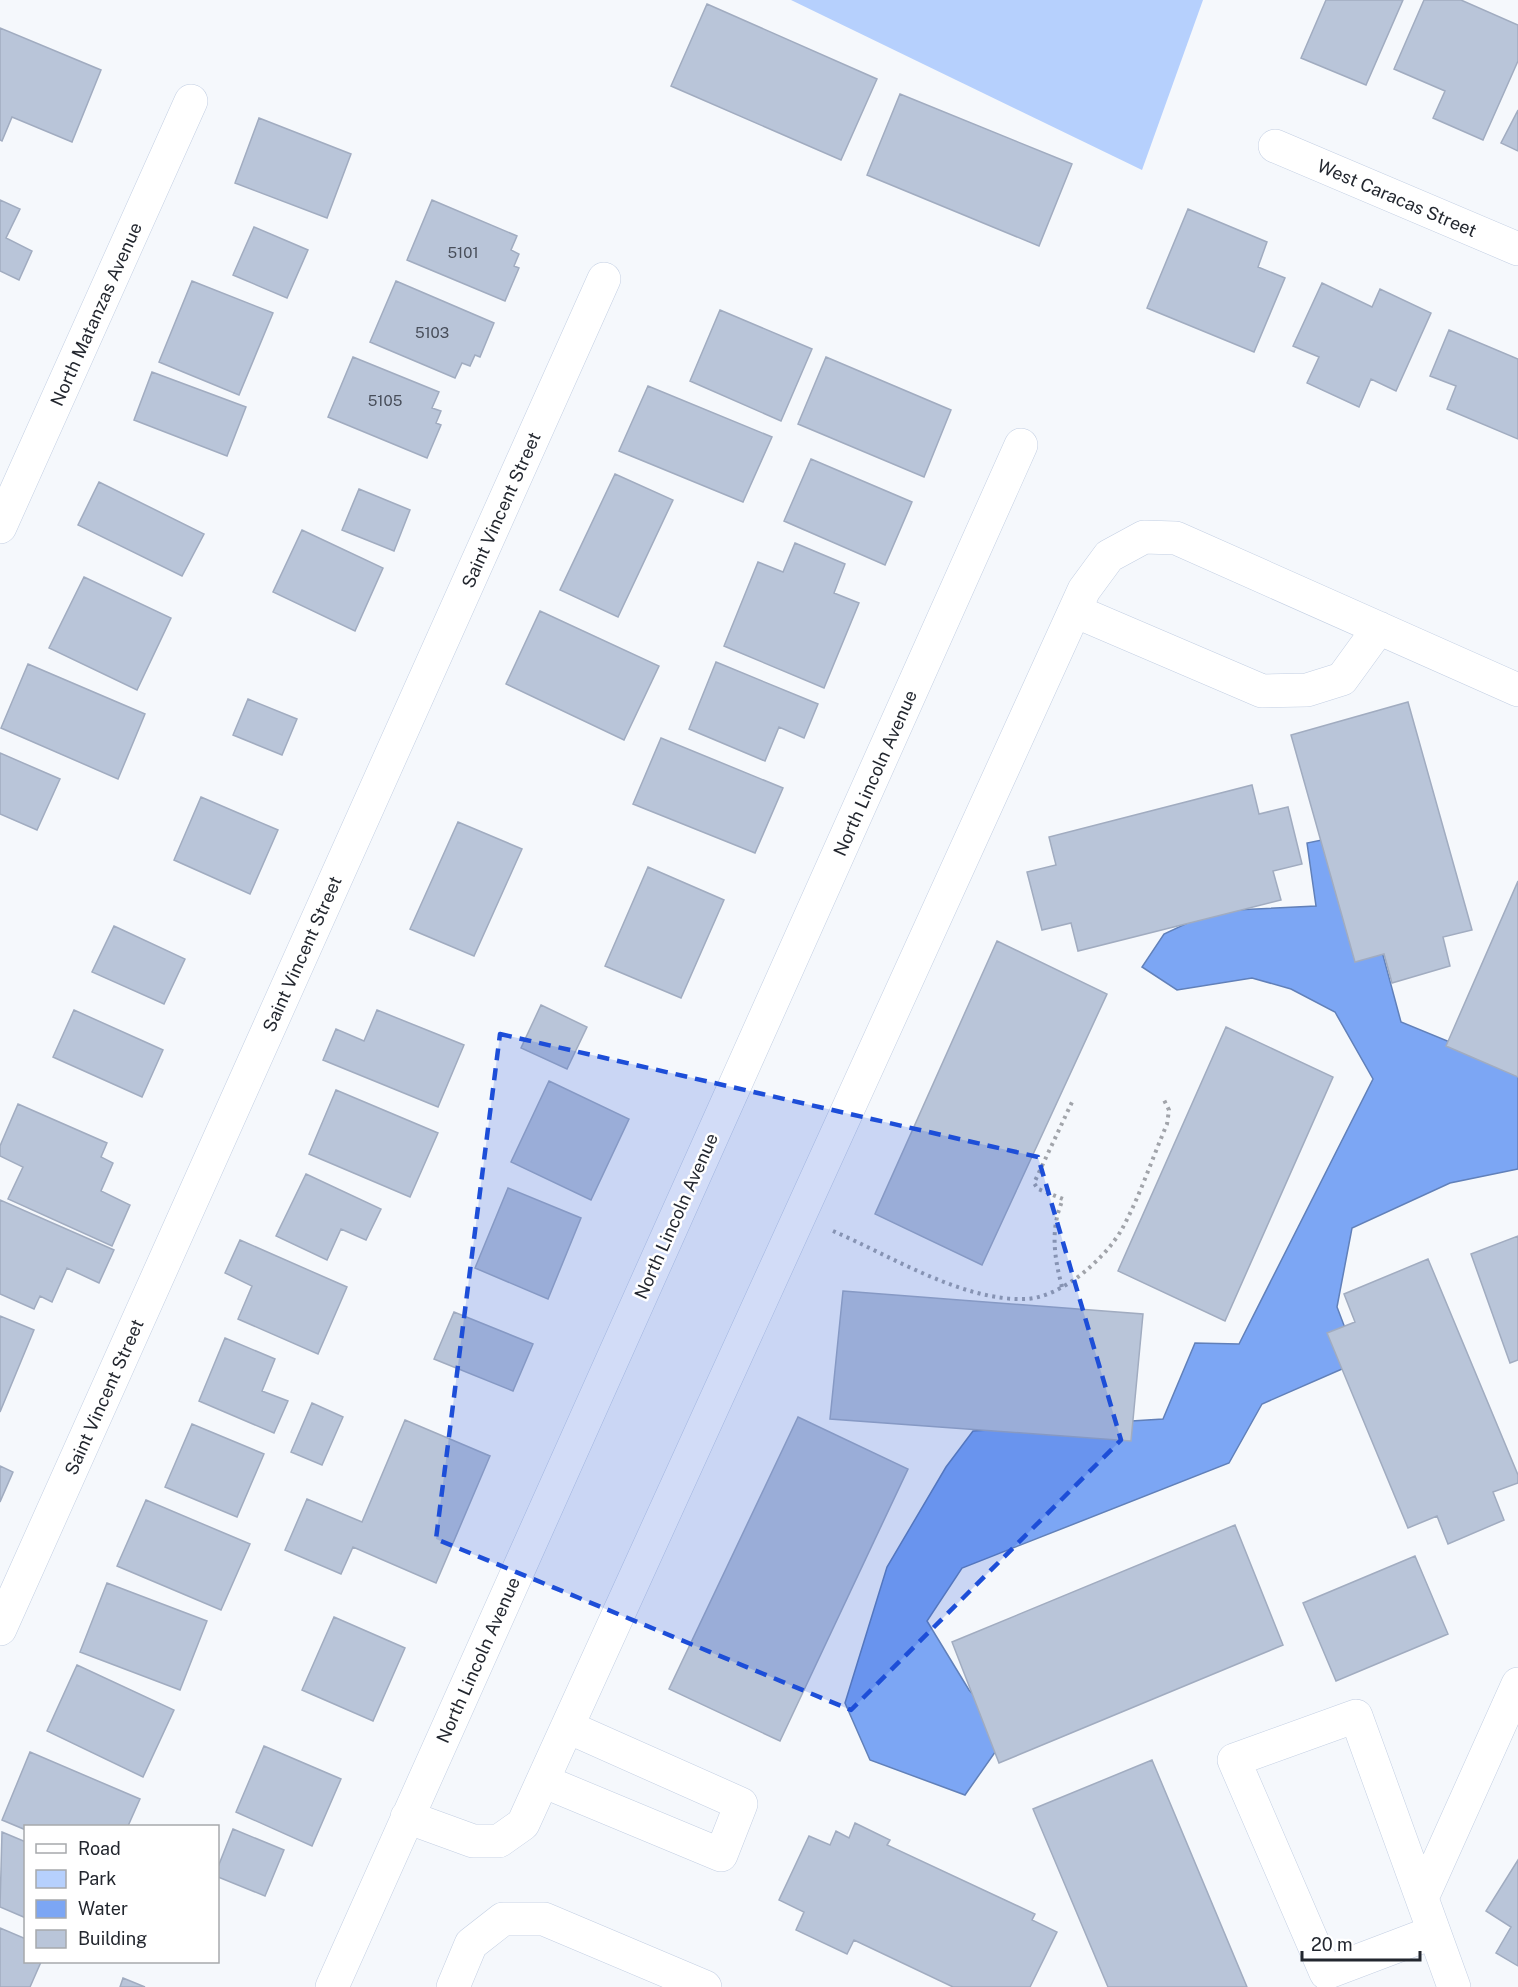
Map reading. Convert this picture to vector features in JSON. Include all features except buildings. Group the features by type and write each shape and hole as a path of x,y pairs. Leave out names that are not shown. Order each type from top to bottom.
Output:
{"street":[{"name":"North Matanzas Avenue","path":"0,528 191,101"},
{"name":"West Caracas Street","path":"1275,146 1518,249"},
{"name":"Saint Vincent Street","path":"0,1629 604,279"},
{"name":"North Lincoln Avenue","path":"332,1987 1021,445"},
{"path":"407,1817 473,1841 499,1841 523,1824 1084,590 1109,556 1144,537 1176,538 1518,690"},
{"path":"1075,611 1262,691 1307,690 1342,679 1379,628"},
{"path":"1422,1898 1518,1684"},
{"path":"1434,1932 1326,1973 1234,1760 1356,1716 1454,1987"},
{"path":"543,1781 721,1855 741,1804 568,1727"},
{"path":"453,1987 471,1944 503,1919 544,1919 705,1987"}],"path":[{"path":"799,1217 931,1275 986,1294 1027,1299 1062,1287 1092,1268 1121,1230 1167,1124 1169,1110 1163,1098"},
{"path":"1062,1287 1055,1260 1054,1230 1062,1199 1038,1189 1035,1183 1073,1100"}],"highlighted area":[{"path":"500,1034 1038,1157 1121,1440 851,1710 436,1539"}],"green space":[{"path":"791,0 1203,0 1142,170"}],"water":[{"path":"1336,837 1366,892 1401,1022 1518,1070 1518,1169 1450,1183 1352,1228 1337,1307 1358,1362 1262,1404 1229,1463 962,1568 927,1621 969,1690 999,1723 998,1748 965,1795 870,1760 845,1703 887,1567 946,1467 973,1431 1163,1419 1195,1343 1239,1344 1373,1079 1335,1012 1291,989 1252,978 1177,990 1142,967 1164,934 1213,911 1316,906 1307,843"}]}
